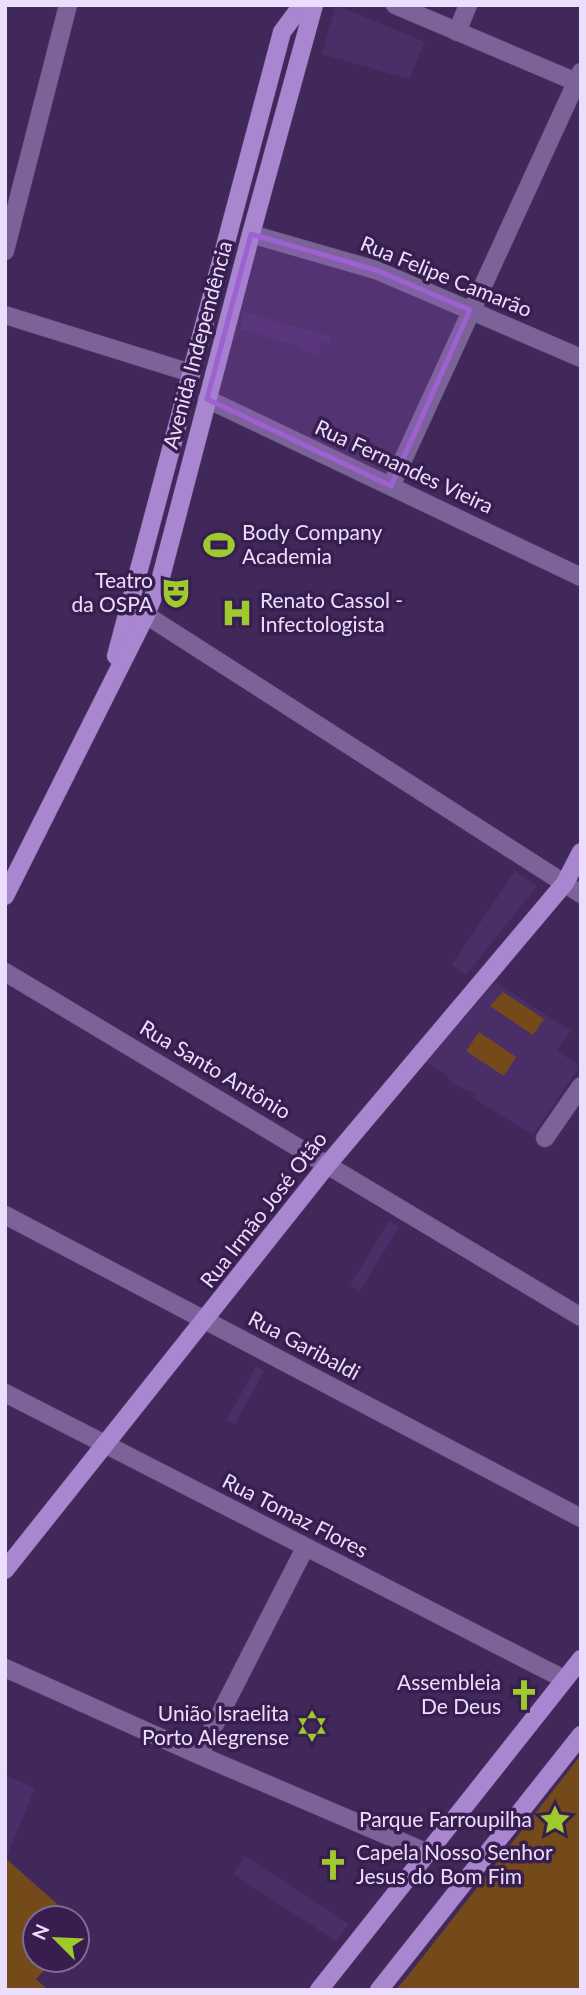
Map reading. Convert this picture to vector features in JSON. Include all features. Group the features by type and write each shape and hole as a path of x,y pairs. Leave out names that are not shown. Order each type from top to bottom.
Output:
{"main road":[{"name":"Avenida Independência","path":"107,690 282,32 302,5"},
{"name":"Avenida Independência","path":"5,897 146,615 161,577 314,5"},
{"name":"Rua Irmão José Otão","path":"7,1568 328,1164 565,883 581,852"},
{"path":"5,1586 7,1568"},
{"path":"319,1990 581,1659"},
{"path":"379,1990 581,1735"}],"street":[{"path":"5,251 68,5"},
{"path":"391,486 579,79 395,5"},
{"path":"457,32 468,5"},
{"name":"Rua Felipe Camarão","path":"251,233 376,270 581,358"},
{"path":"5,314 191,373"},
{"name":"Rua Fernandes Vieira","path":"207,399 581,577"},
{"path":"146,615 581,894"},
{"name":"Rua Santo Antônio","path":"5,972 581,1317"},
{"path":"545,1138 574,1109 581,1086"},
{"name":"Rua Garibaldi","path":"5,1215 581,1518"},
{"name":"Rua Tomaz Flores","path":"5,1393 564,1679"},
{"path":"199,1755 305,1548"},
{"path":"5,1668 428,1853"}],"highlighted area":[{"path":"251,234 376,270 470,310 391,486 207,399"}],"shaded area":[{"path":"336,5 425,42 409,79 322,54"},
{"path":"244,312 332,337 330,344 323,341 316,356 296,346 240,329"},
{"path":"515,871 537,886 466,975 452,965"},
{"path":"495,982 571,1031 557,1051 580,1066 533,1135 473,1098 475,1094 457,1086 449,1077 426,1062"},
{"path":"503,992 544,1019 533,1035 490,1006"},
{"path":"479,1032 516,1057 504,1076 466,1051"},
{"path":"389,1221 399,1227 360,1291 350,1285"},
{"path":"256,1366 264,1371 235,1424 227,1420"},
{"name":"Parque Farroupilha","path":"581,1755 581,1990 396,1990 414,1968"},
{"path":"5,1775 35,1788 6,1858 57,1904 21,1904 21,1965 5,1951"},
{"path":"245,1856 349,1924 336,1941 233,1874"},
{"path":"5,1858 57,1904 21,1904 21,1974 41,1974 36,1979 48,1990 5,1990"}],"place":[{"name":"Body Company Academia","path":"219,545"},
{"name":"Teatro da OSPA","path":"176,593"},
{"name":"Renato Cassol - Infectologista","path":"237,613"},
{"name":"Assembleia De Deus","path":"524,1695"},
{"name":"União Israelita Porto Alegrense","path":"312,1726"},
{"name":"Parque Farroupilha","path":"555,1820"},
{"name":"Capela Nosso Senhor Jesus do Bom Fim","path":"333,1865"}]}
